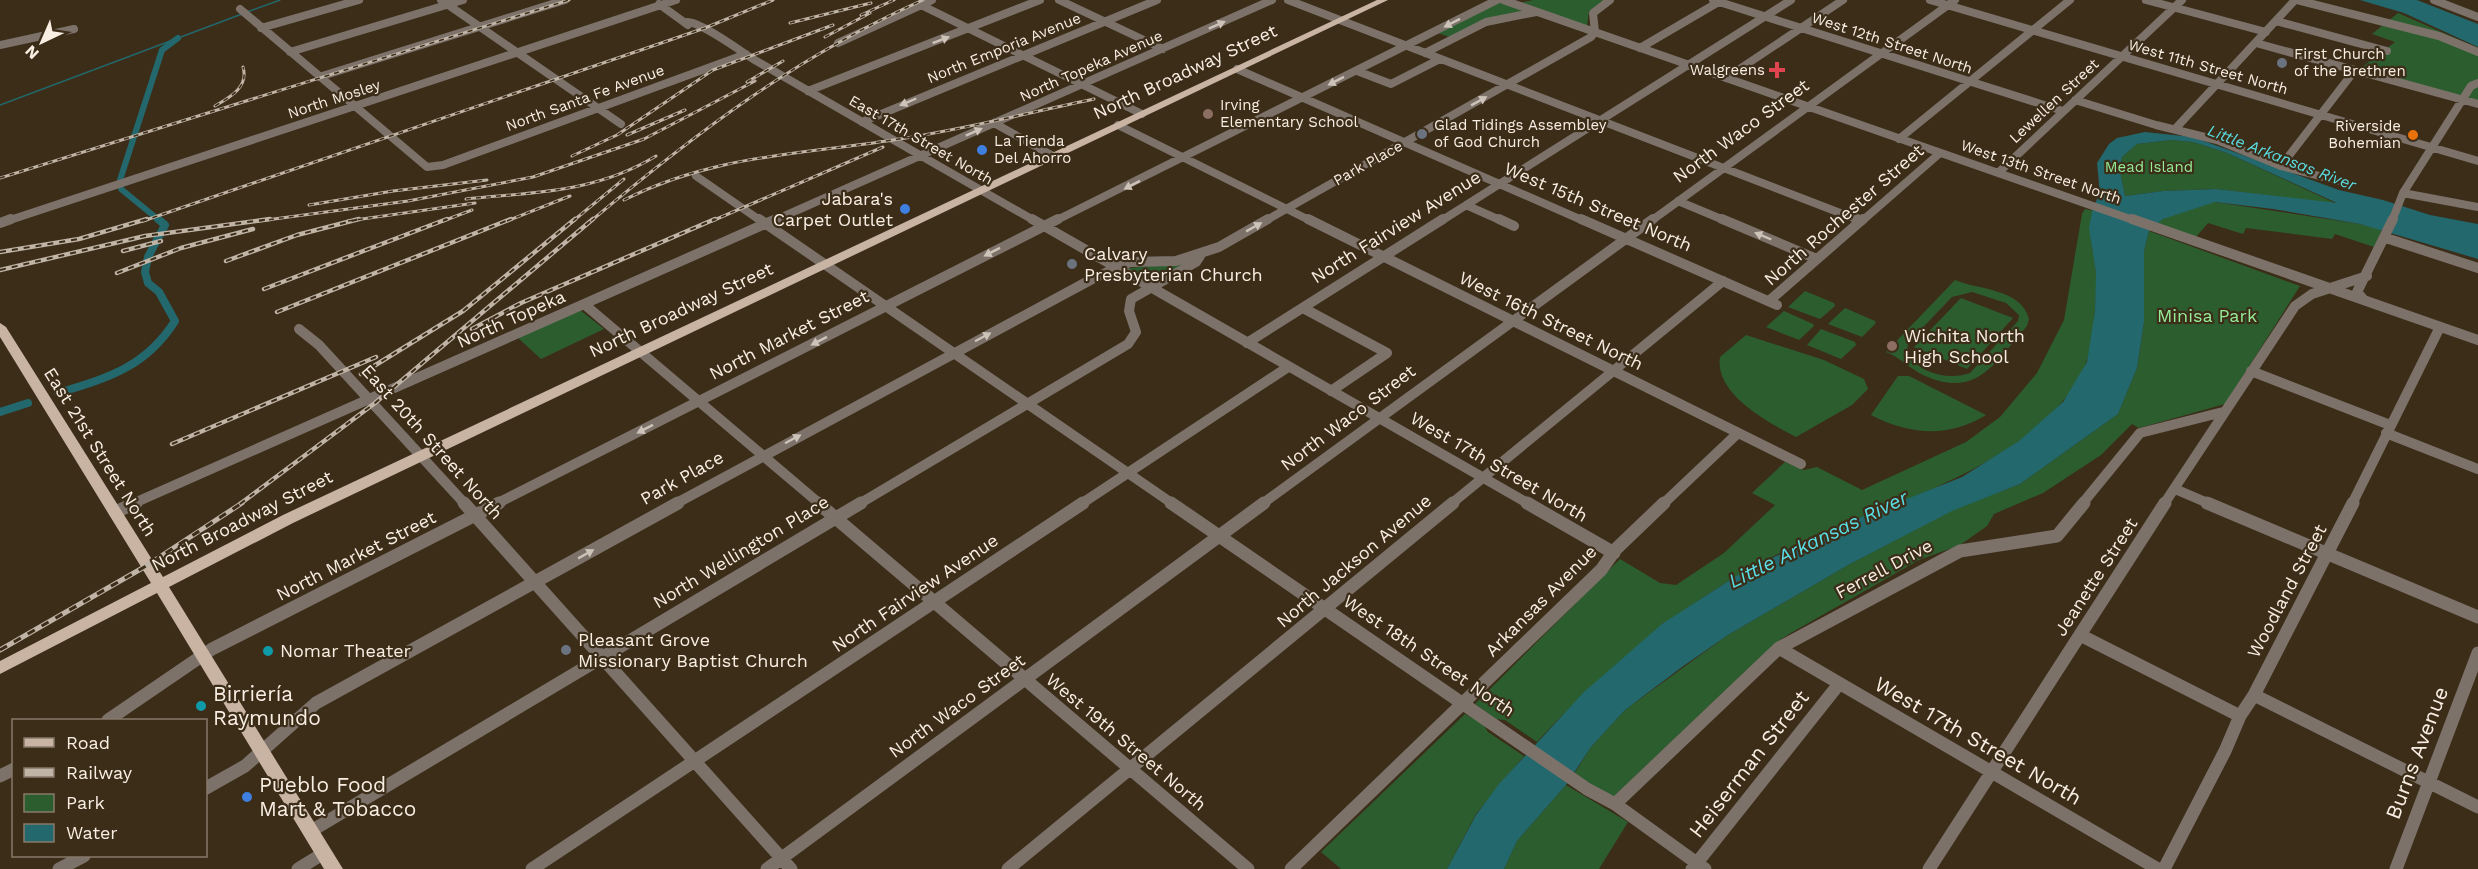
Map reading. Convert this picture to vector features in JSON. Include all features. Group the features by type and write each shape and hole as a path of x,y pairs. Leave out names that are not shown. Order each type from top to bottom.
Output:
{"main road":[{"name":"North Broadway Street","path":"0,668 158,585 421,455 1384,0"},
{"name":"East 21st Street North","path":"0,327 334,869"}],"street":[{"path":"261,28 359,0"},
{"path":"290,52 444,2 463,0"},
{"path":"319,77 565,0"},
{"name":"East 17th Street North","path":"652,0 703,34 713,35 1116,268"},
{"name":"North Mosley","path":"3,222 675,0"},
{"path":"838,43 932,0"},
{"path":"808,91 1040,0"},
{"path":"1059,0 1163,49"},
{"name":"North Emporia Avenue","path":"862,122 1157,0"},
{"name":"North Topeka Avenue","path":"920,155 1272,0"},
{"path":"1288,0 1861,221"},
{"name":"North Market Street","path":"109,719 204,655 885,307 1497,0"},
{"name":"West 13th Street North","path":"1503,0 2478,340"},
{"path":"1594,32 1593,13 1610,0"},
{"name":"North Fairview Avenue","path":"1247,343 1791,0"},
{"path":"1726,78 1844,0"},
{"name":"West 11th Street North","path":"1930,0 2478,161"},
{"name":"North Waco Street","path":"767,869 787,863 1025,681 1379,418 1955,0"},
{"path":"1899,139 2070,0"},
{"path":"2146,0 2266,32"},
{"name":"Lewellen Street","path":"1998,173 2182,0"},
{"path":"2175,129 2298,0 2439,36 2478,52"},
{"path":"2434,0 2457,4 2478,17"},
{"path":"1640,48 1718,1"},
{"name":"West 12th Street North","path":"1718,1 2063,111"},
{"path":"444,2 621,124"},
{"path":"921,5 1142,114"},
{"path":"240,9 354,106"},
{"path":"1425,53 1486,22 1536,12"},
{"path":"2276,21 2387,51"},
{"path":"0,45 74,29"},
{"name":"Park Place","path":"207,787 245,766 316,703 761,457 952,353 1116,268 1140,261 1176,261 1219,247 1591,37 1594,32"},
{"path":"2256,43 2478,105"},
{"name":"North Santa Fe Avenue","path":"354,106 422,164 434,167 746,54"},
{"path":"1357,70 1391,84 1440,58"},
{"name":"West 15th Street North","path":"1237,69 1773,303"},
{"path":"2281,166 2355,70"},
{"path":"2367,302 2356,292 2387,235 2402,196 2471,86 2478,82"},
{"path":"2075,99 2224,142 2281,166 2339,181"},
{"path":"994,123 1053,156"},
{"name":"West 16th Street North","path":"1118,125 1801,464"},
{"name":"North Rochester Street","path":"1773,303 1817,259 1940,153"},
{"name":"North Topeka","path":"116,512 920,155"},
{"name":"West 18th Street North","path":"696,176 1587,789 1615,804 1698,867"},
{"path":"2402,196 2478,207"},
{"path":"1678,201 1817,259"},
{"path":"1466,204 1514,226"},
{"path":"0,211 3,222"},
{"path":"2387,235 2478,268"},
{"name":"Park Place","path":"1150,287 1196,262 1202,254"},
{"name":"West 17th Street North","path":"1116,268 1614,553"},
{"path":"2300,293 2368,272"},
{"path":"2294,277 2304,285 2300,293"},
{"name":"North Jackson Avenue","path":"1008,869 1723,281"},
{"name":"North Wellington Place","path":"311,831 1134,338 1137,327 1129,315 1128,304 1140,292 1150,287"},
{"name":"Jeanette Street","path":"1929,869 2223,412 2295,306 2305,297 2324,287"},
{"name":"Jeanette Street","path":"2295,306 2294,300 2300,293"},
{"name":"West 19th Street North","path":"585,304 761,457 1248,869"},
{"path":"1303,308 1387,353 1331,391"},
{"name":"Woodland Street","path":"2164,869 2225,751 2240,716 2254,695 2295,611 2328,553 2440,327"},
{"name":"East 20th Street North","path":"299,329 319,345 476,515 787,863"},
{"name":"North Fairview Avenue","path":"532,869 1288,366"},
{"path":"2251,371 2478,469"},
{"name":"Ferrell Drive","path":"1615,804 1779,648 1946,556 1960,551 2057,536 2140,433 2223,412"},
{"name":"Arkansas Avenue","path":"1291,869 1464,704 1601,570 1614,553 1738,433"},
{"path":"2175,489 2316,551 2328,553 2478,617"},
{"path":"2080,635 2240,716"},
{"name":"West 17th Street North","path":"1779,648 2158,869"},
{"name":"Burns Avenue","path":"2396,869 2478,653"},
{"name":"Heiserman Street","path":"1698,867 1839,684"},
{"path":"2254,695 2478,807"},
{"path":"298,869 324,853"},
{"path":"59,869 80,857"}],"green space":[{"path":"1533,0 1605,0 1589,11 1587,26 1519,3"},
{"path":"1498,2 1527,11 1485,22 1452,38 1438,33"},
{"path":"2398,13 2478,48 2478,104 2357,71 2395,42 2372,34"},
{"name":"Mead Island","path":"2171,140 2193,142 2227,153 2337,204 2216,189 2163,191 2125,196 2120,171 2122,157 2137,144"},
{"path":"2215,202 2360,224 2381,229 2381,232 2374,247 2335,234 2332,239 2246,228 2243,234 2208,223 2196,237 2156,224 2177,212"},
{"path":"2085,209 2095,211 2091,235 2096,293 2089,355 2062,402 2026,435 1983,464 1934,488 1783,551 1713,591 1633,650 1584,694 1537,742 1505,720 1496,719 1475,704 1620,559 1660,583 1676,585 1724,553 1775,505 1752,493 1785,462 1804,470 1817,467 1862,490 1966,442 2000,417 2037,373 2064,320 2082,214"},
{"name":"Minisa Park","path":"2149,231 2300,286 2225,404 2139,428 2132,424 2101,455 2043,493 1994,514 1987,526 1960,545 1919,560 1789,634 1773,645 1612,798 1574,774 1591,747 1625,710 1728,635 1850,564 1952,510 2020,484 2118,414 2137,368 2144,322 2144,251"},
{"path":"1187,263 1152,285 1128,268"},
{"path":"1955,280 2008,296 2017,301 2029,319 2027,326 1994,365 1983,374 1957,383 1940,381 1921,374 1886,352","holes":["1972,292 2006,303 2019,315 2018,321 1970,373 1953,376 1934,373 1918,365 1907,352 1908,343 1952,297"]},
{"path":"1805,291 1834,303 1835,306 1820,319 1788,307"},
{"path":"1961,298 2013,318 1967,369 1914,347"},
{"path":"1845,308 1876,323 1862,337 1828,324"},
{"path":"580,310 604,329 541,359 517,337"},
{"path":"1784,311 1814,326 1799,340 1766,327"},
{"path":"1821,329 1855,342 1856,345 1841,359 1807,345"},
{"path":"1746,335 1824,360 1864,379 1868,389 1852,405 1796,437 1746,406 1734,395 1726,383 1720,370 1720,357"},
{"path":"1898,376 1909,376 1986,415 1957,428 1929,431 1900,427 1871,415"},
{"path":"1465,714 1483,724 1488,732 1524,756 1476,814 1447,869 1341,869 1321,852"},
{"path":"1566,785 1628,822 1599,869 1504,869 1517,841"}],"water":[{"path":"2360,0 2417,0 2478,24 2478,47 2404,13"},
{"name":"Little Arkansas River","path":"2145,132 2193,137 2339,190 2383,200 2430,215 2478,224 2478,259 2360,224 2273,209 2215,202 2163,219 2149,231 2144,251 2144,322 2137,368 2118,414 2020,484 1952,511 1850,564 1728,635 1625,710 1591,747 1566,785 1517,841 1504,869 1447,869 1476,815 1499,784 1584,692 1662,624 1744,571 1854,520 1962,477 2019,441 2063,402 2087,362 2095,311 2096,273 2089,228 2093,207 2100,194 2097,163 2109,144 2117,138","holes":["2171,140 2193,142 2227,153 2337,203 2216,189 2163,191 2125,196 2120,171 2122,157 2137,144"]}],"waterway":[{"path":"247,12 280,0"},
{"path":"0,105 242,14"},
{"path":"160,221 121,189 120,180 162,50 178,38"},
{"path":"58,393 124,369 152,350 175,321 159,292 148,283 145,272 148,257 165,225 158,219"},
{"path":"0,412 28,403"}],"railway":[{"path":"0,178 569,0"},
{"path":"143,221 705,28 773,0"},
{"path":"861,15 894,0"},
{"path":"591,221 670,157 749,98 832,46 923,0"},
{"path":"790,23 871,3"},
{"path":"825,37 870,13"},
{"path":"572,156 617,135 713,70 833,25"},
{"path":"747,82 783,61"},
{"path":"215,106 241,86 243,67"},
{"path":"259,221 408,201 533,177 644,139 755,81"},
{"path":"624,200 657,185 723,165 918,136 1094,99"},
{"path":"627,135 685,110"},
{"path":"712,221 883,147"},
{"path":"466,199 540,192 587,184 633,168 656,156"},
{"path":"573,221 624,179"},
{"path":"309,205 393,191 487,180"},
{"path":"507,221 570,196"},
{"path":"355,220 475,203"},
{"path":"443,221 472,210"},
{"path":"0,252 79,239 147,219"},
{"path":"0,270 145,236 270,219"},
{"path":"264,289 447,219"},
{"path":"277,312 511,219"},
{"path":"361,374 463,311 575,219"},
{"path":"240,504 375,403 593,219"},
{"path":"472,329 521,303 715,219"},
{"path":"226,261 297,235 355,220"},
{"path":"348,221 355,220"},
{"path":"117,273 181,248 253,229"},
{"path":"123,251 161,241"},
{"path":"172,444 376,357"},
{"path":"0,650 146,566 242,503"}],"place":[{"name":"First Church of the Brethren","path":"2282,63"},
{"name":"Walgreens","path":"1777,70"},
{"name":"Irving Elementary School","path":"1208,114"},
{"name":"Glad Tidings Assembley of God Church","path":"1422,134"},
{"name":"Riverside Bohemian","path":"2413,135"},
{"name":"La Tienda Del Ahorro","path":"982,150"},
{"name":"Jabara's Carpet Outlet","path":"905,209"},
{"name":"Calvary Presbyterian Church","path":"1072,264"},
{"name":"Wichita North High School","path":"1892,346"},
{"name":"Pleasant Grove Missionary Baptist Church","path":"566,650"},
{"name":"Nomar Theater","path":"268,651"},
{"name":"Birriería Raymundo","path":"201,706"},
{"name":"Pueblo Food Mart & Tobacco","path":"247,797"}]}
